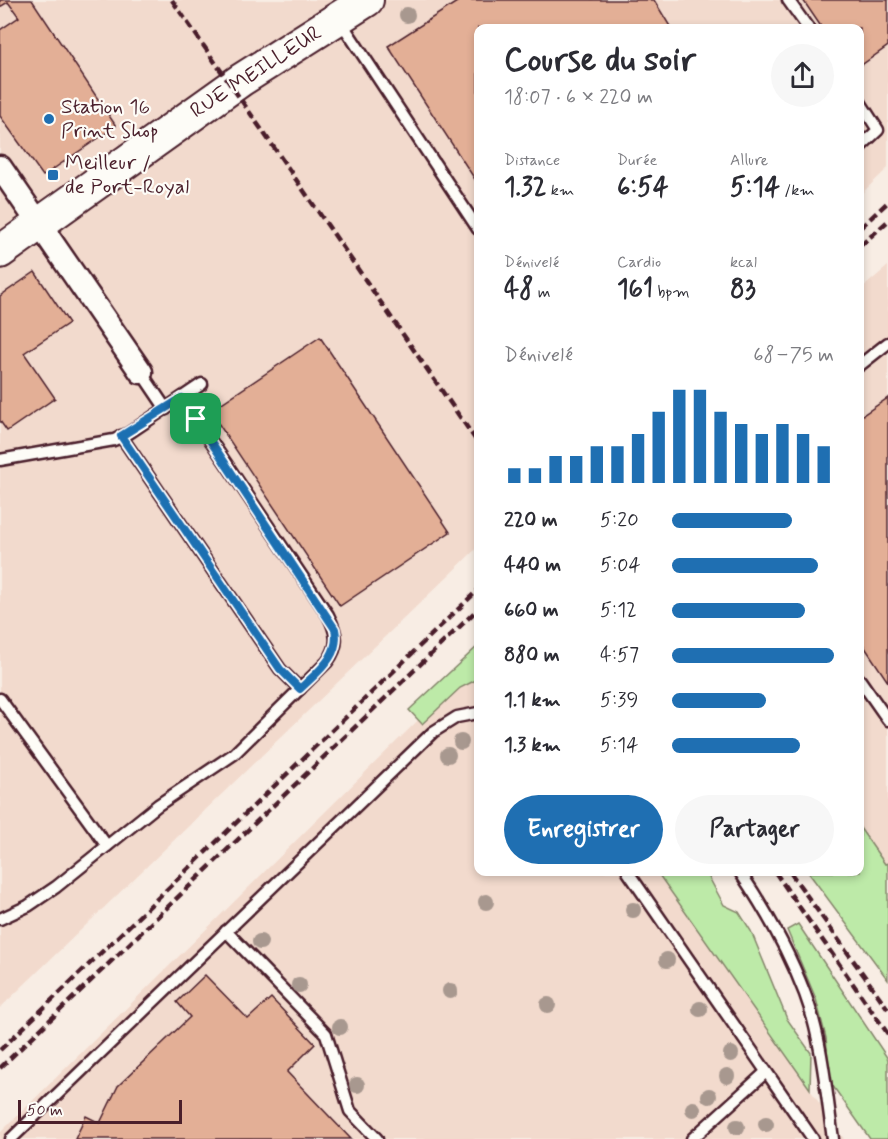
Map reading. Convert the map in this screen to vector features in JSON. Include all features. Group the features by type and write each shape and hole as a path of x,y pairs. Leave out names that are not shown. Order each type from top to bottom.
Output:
{"street":[{"name":"RUE MEILLEUR","path":"0,252 241,80 368,0"},
{"path":"0,167 141,372"}],"lane":[{"path":"788,0 805,24"},
{"path":"338,18 474,223"},
{"path":"864,108 878,130 864,143"},
{"path":"864,362 888,343"},
{"path":"141,372 166,409"},
{"path":"0,460 89,446 121,436 202,384"},
{"path":"0,919 28,906 56,887 158,805 234,754 333,655 337,639 335,629 182,398"},
{"path":"121,436 280,669 300,689"},
{"path":"864,686 888,720"},
{"path":"0,699 107,846"},
{"path":"11,1139 434,732 457,717 474,714"},
{"path":"631,876 813,1139"},
{"path":"742,876 779,940 805,994 820,1054 833,1139"},
{"path":"226,931 326,1034 350,1110 377,1139"},
{"path":"692,1139 766,1072"}],"shaded area":[{"path":"0,0 888,0 888,168 864,191 864,24 474,24 474,551 0,1008"},
{"path":"888,266 888,863 885,864 864,834 864,287"},
{"path":"474,665 474,876 663,876 844,1139 0,1139 0,1133"}],"green space":[{"path":"474,650 474,681 460,688 422,724 409,710"},
{"path":"864,834 885,864 888,863 888,980 811,876 864,876"},
{"path":"660,876 708,876 724,905 739,912 751,931 787,1019 811,1053 810,1089"},
{"path":"798,924 888,1059 888,1139 870,1139 830,1082 826,1038 816,999 787,930"}],"building":[{"path":"0,0 32,0 116,126 43,176 0,116 0,30 19,17 8,2 0,7"},
{"path":"460,0 654,0 669,24 474,24 474,178 388,46"},
{"path":"803,0 888,0 888,46 864,63 864,24 819,24"},
{"path":"35,272 69,323 24,353 55,398 7,431 0,421 0,296"},
{"path":"320,337 450,532 340,606 210,411"},
{"path":"888,398 888,682 864,646 864,414"},
{"path":"205,975 248,1019 271,998 315,1044 287,1072 351,1139 75,1139 86,1116 100,1123 118,1086 190,1017 177,1002"}],"railway":[{"path":"172,0 474,437"},
{"path":"864,224 888,202"},
{"path":"864,242 888,221"},
{"path":"0,1050 474,594"},
{"path":"0,1068 474,613"},
{"path":"778,876 888,1034"},
{"path":"793,876 888,1009"}],"place":[{"name":"Station 16 Print Shop","path":"49,119"},
{"name":"Meilleur / de Port-Royal","path":"53,175"}],"route":[{"path":"182,398 196,419 328,615 335,629 337,639 333,655 300,689 280,669 121,436 182,398"}]}
